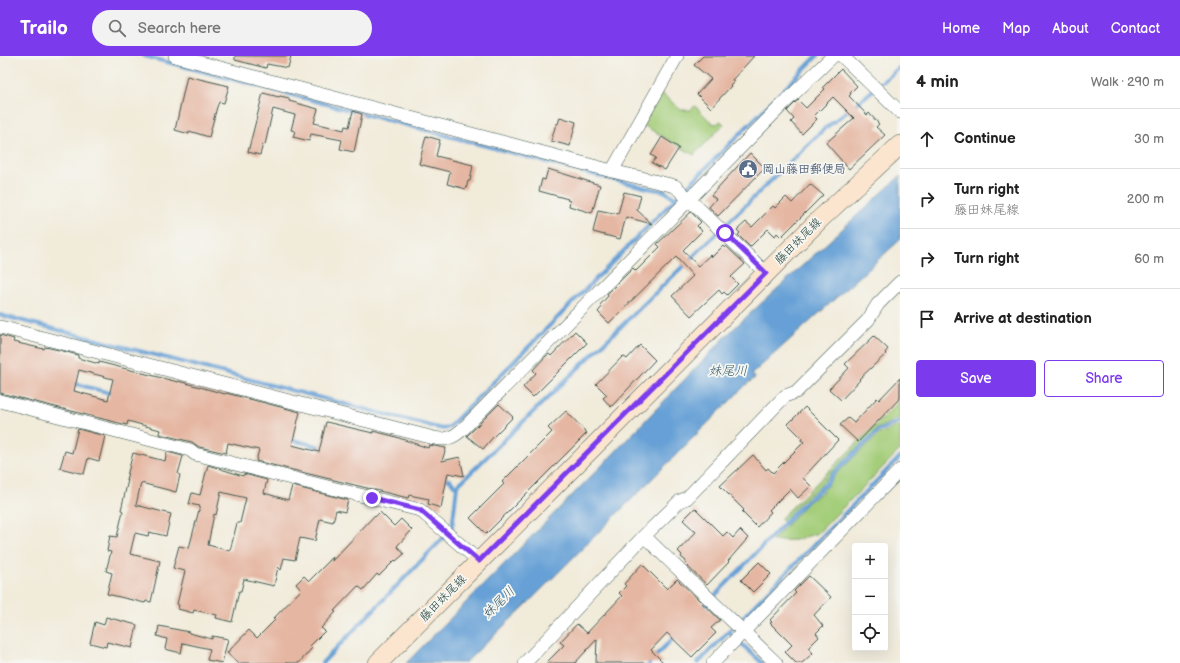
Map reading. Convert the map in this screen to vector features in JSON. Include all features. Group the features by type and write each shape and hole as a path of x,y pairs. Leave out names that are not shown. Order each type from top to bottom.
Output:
{"main road":[{"name":"藤田妹尾線","path":"378,663 819,220 900,145"}],"street":[{"path":"175,56 612,171 672,185 684,194 766,273"},
{"path":"612,171 677,56"},
{"path":"0,327 442,440 448,439 455,436 464,428 684,194 833,56"},
{"path":"842,56 900,112"},
{"path":"525,663 644,536 680,501 687,498 785,396 796,392 868,320 878,304 900,282"},
{"path":"0,401 190,450 196,454 420,510 479,561"},
{"path":"713,663 737,631 900,470"},
{"path":"644,536 711,600 737,631 776,663"}],"green space":[{"path":"660,92 681,110 690,110 695,106 712,123 717,124 720,121 724,124 694,155 643,125"},
{"path":"900,401 900,417 877,429 783,521 780,519"},
{"path":"900,425 900,450 818,533 795,540 772,541 805,505 823,491 836,474 879,434"}],"water":[{"name":"妹尾川","path":"900,176 900,240 752,374 755,378 746,385 528,603 465,663 406,663 614,453 731,331"}],"building":[{"path":"235,56 291,56 288,68 267,64 266,68 235,60"},
{"path":"703,56 754,56 732,80 734,81 730,85 731,86 711,108 697,94 711,79 694,65"},
{"path":"841,69 857,86 849,96 867,115 869,113 879,124 876,127 885,135 849,169 826,143 854,118 833,97 814,116 817,119 802,134 791,122 794,119 787,111 798,100 806,108 825,89 823,87"},
{"path":"187,76 229,86 224,103 219,102 217,107 209,137 189,131 189,134 175,130"},
{"path":"263,93 289,98 289,101 318,109 314,123 344,130 345,126 349,127 353,111 362,114 354,152 340,149 342,140 311,134 309,141 293,137 295,131 291,130 295,115 273,109 265,145 263,144 260,155 248,152"},
{"path":"560,117 576,122 570,146 551,141 556,124 558,124"},
{"path":"426,136 440,140 436,156 473,165 470,181 468,181 466,189 447,184 450,172 419,164"},
{"path":"662,137 679,148 665,170 652,163 656,158 651,155"},
{"path":"750,153 765,168 718,216 709,207 716,199 711,195"},
{"path":"548,169 600,185 592,213 569,206 570,201 567,200 568,199 539,191 542,179 545,180"},
{"path":"810,184 823,195 781,237 777,233 775,236 768,229 750,247 738,235 740,233 737,230 746,222 752,227 773,206 775,208 786,197 792,203"},
{"path":"624,192 641,196 637,210 652,224 626,217 620,239 593,232 598,210 618,214"},
{"path":"691,212 701,222 697,226 702,231 683,250 698,266 710,255 712,257 723,246 725,248 726,246 745,264 731,277 738,284 727,295 724,292 722,294 719,290 691,316 672,296 693,276 676,257 609,323 598,312 602,307 600,305 608,296 607,294 633,268 636,271 660,247 657,244"},
{"path":"575,331 587,343 533,397 523,387 536,373 533,370 546,356 549,354 551,356"},
{"path":"0,335 14,339 13,342 44,349 45,347 59,350 78,355 78,358 99,364 99,362 300,412 292,445 319,452 326,422 393,436 428,448 429,445 446,448 442,461 460,457 464,476 448,473 441,508 428,504 429,499 409,495 408,498 256,461 259,450 228,443 226,453 199,447 192,442 159,434 160,430 128,421 127,425 0,393","holes":["79,370 113,379 108,400 74,391"]},
{"path":"874,336 888,349 885,353 886,354 859,379 860,380 841,400 829,389 849,368 845,364"},
{"path":"640,345 655,360 611,407 603,398 607,395 596,384 623,356 627,359"},
{"path":"900,378 900,398 858,442 840,425 848,418 854,423 877,398 879,400"},
{"path":"499,404 513,417 483,449 467,436"},
{"path":"805,407 838,440 803,478 811,486 798,498 790,489 769,510 771,512 757,527 742,512 744,510 720,486 753,455 766,470 768,468 773,473 804,442 788,424"},
{"path":"566,411 587,433 486,534 470,518 504,484 502,482 552,432 548,428"},
{"path":"78,429 105,436 99,461 88,458 84,474 60,468 65,451 72,453"},
{"path":"167,452 183,456 178,474 180,475 176,492 141,483 136,505 171,514 166,536 149,532 148,536 135,533 130,554 160,561 151,602 146,601 145,603 107,594 112,573 106,571 111,552 107,551 110,536 117,537 128,480 126,480 133,453 165,461"},
{"path":"208,465 243,476 244,474 267,480 264,493 288,500 292,486 348,500 345,512 336,510 333,522 320,519 315,541 300,538 295,560 284,558 281,570 278,567 274,586 244,579 241,591 239,591 232,622 216,618 217,615 194,610 193,613 178,609 179,605 177,604 185,571 173,568 179,546 189,548 200,506 189,504 192,493 200,495","holes":["221,492 246,498 240,523 237,523 230,551 208,545 214,514 216,515"]},
{"path":"695,508 723,536 727,532 733,538 740,530 748,538 728,561 729,562 707,585 688,567 685,563 686,561 681,557 682,555 678,551 696,532 683,520"},
{"path":"380,512 394,526 401,519 412,530 397,546 404,554 396,561 395,560 379,576 377,574 363,590 358,586 334,611 336,612 321,628 325,631 310,646 312,648 299,663 238,663 227,653 249,630 257,638 301,590 296,584 304,576 309,581 333,557 332,561 374,516 375,517"},
{"path":"759,562 771,574 753,592 741,580"},
{"path":"642,564 667,589 677,579 720,620 711,628 716,633 692,657 667,633 651,650 664,663 596,663 597,639 575,663 546,663 564,645 560,642 577,624 587,633 622,596 619,593 626,586 624,584"},
{"path":"809,576 831,597 814,615 823,626 816,633 819,637 808,648 813,653 802,663 796,663 785,652 792,645 770,623 772,622 770,620 796,593 794,591"},
{"path":"106,617 137,625 132,648 107,642 106,647 90,643 95,622 104,625"},
{"path":"159,626 189,632 212,639 212,636 228,639 222,663 207,660 210,649 183,643 181,653 165,649 167,639 157,636"}],"waterway":[{"path":"144,56 615,180 664,191 675,198"},
{"path":"0,315 444,429 449,427 817,56"},
{"path":"322,663 452,529 457,486 823,130 900,67"},
{"path":"72,383 114,394"},
{"path":"701,610 803,504 825,485 834,473 878,431 900,421"},
{"path":"289,439 325,448"},
{"path":"698,663 900,457"},
{"path":"442,478 450,480 457,486"},
{"path":"729,632 762,663"},
{"path":"649,663 675,636"}],"place":[{"name":"岡山藤田郵便局","path":"748,169"}],"route":[{"path":"372,498 420,510 479,561 766,273 725,233"}]}
